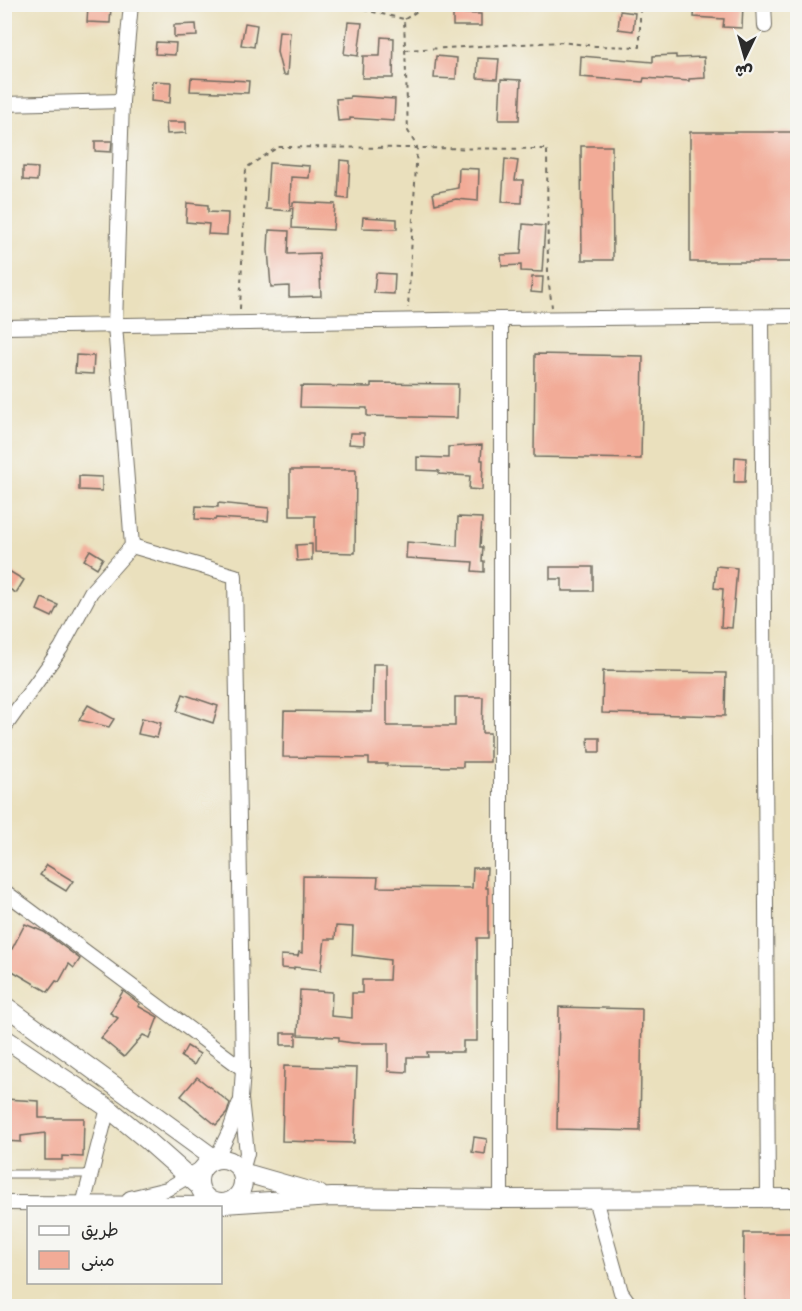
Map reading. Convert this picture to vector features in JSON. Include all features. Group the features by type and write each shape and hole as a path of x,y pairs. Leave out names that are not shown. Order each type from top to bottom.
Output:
{"street":[{"path":"4,728 61,648 92,592 132,546 115,325 122,101 131,4"},
{"path":"764,4 765,26"},
{"path":"4,104 122,101"},
{"path":"762,316 768,1198"},
{"path":"4,327 798,316"},
{"path":"501,319 501,1199"},
{"path":"4,1005 194,1144 204,1170 207,1198 222,1204 237,1198 243,1186 242,1172 247,1153 241,1099 243,1069 235,576 132,546"},
{"path":"4,891 243,1069"},
{"path":"4,1038 108,1108 174,1164 204,1170"},
{"path":"204,1170 230,1130 241,1099"},
{"path":"89,1204 90,1174 108,1108"},
{"path":"174,1164 184,1164 192,1158 194,1144"},
{"path":"89,1204 160,1192 204,1170 231,1161 242,1172 332,1197"},
{"path":"4,1203 222,1204 332,1197 798,1198"},
{"path":"596,1199 621,1292 631,1306"}],"lane":[{"path":"4,1174 90,1174"}],"path":[{"path":"337,4 404,19 428,4"},
{"path":"405,50 561,42 595,46 640,47 640,4"},
{"path":"404,19 408,131 417,147 407,320"},
{"path":"239,323 246,168 278,147 547,149 548,277 553,318"}],"building":[{"path":"695,4 743,4 742,28 723,27 724,19 694,17"},
{"path":"88,6 111,7 110,23 87,22"},
{"path":"620,11 635,13 633,31 618,29"},
{"path":"453,13 481,14 481,26 453,26"},
{"path":"348,22 362,23 358,56 344,54"},
{"path":"245,23 257,25 254,47 241,45"},
{"path":"196,24 197,36 174,37 174,25"},
{"path":"279,31 290,32 287,75 283,75 277,52"},
{"path":"381,37 394,38 393,78 362,78 363,56 380,56"},
{"path":"156,42 176,43 175,55 155,54"},
{"path":"676,55 676,58 704,57 705,78 689,79 689,81 644,78 643,82 580,77 581,56 653,62 653,56"},
{"path":"436,56 457,58 456,79 434,78"},
{"path":"478,58 499,59 497,79 477,78"},
{"path":"191,78 249,81 248,93 190,91"},
{"path":"501,79 521,80 519,120 499,120"},
{"path":"152,81 171,82 170,103 151,101"},
{"path":"350,96 395,99 394,121 350,118 350,120 338,121 336,99 350,98"},
{"path":"166,122 186,122 186,133 167,134"},
{"path":"690,132 798,132 798,262 690,262"},
{"path":"95,141 112,141 111,152 95,151"},
{"path":"581,146 612,146 613,260 582,260"},
{"path":"505,159 518,161 515,180 523,180 522,203 502,202"},
{"path":"340,160 350,161 348,199 338,198"},
{"path":"269,163 310,166 309,178 291,177 290,211 266,209"},
{"path":"23,167 38,168 37,181 23,180"},
{"path":"459,168 479,169 478,201 456,199 435,204 433,193 458,188"},
{"path":"293,202 335,204 333,230 292,228"},
{"path":"187,203 208,205 208,212 228,213 227,235 208,234 209,224 186,222"},
{"path":"363,217 397,219 397,229 362,228"},
{"path":"523,224 545,226 542,272 521,271 521,265 502,266 501,255 521,254"},
{"path":"269,230 289,231 288,254 319,253 321,296 289,297 289,286 271,287"},
{"path":"376,273 395,274 394,294 374,293"},
{"path":"532,277 543,277 542,293 531,292"},
{"path":"535,354 643,356 641,459 534,457"},
{"path":"76,355 94,356 93,374 75,373"},
{"path":"371,383 458,384 457,418 367,416 367,408 300,407 301,386 371,387"},
{"path":"350,433 364,433 364,445 349,444"},
{"path":"482,445 482,490 469,489 470,476 417,470 417,457 448,458 448,447"},
{"path":"735,457 746,458 745,482 734,482"},
{"path":"290,470 356,470 355,553 315,552 315,516 290,516"},
{"path":"79,476 102,477 102,491 79,490"},
{"path":"218,503 269,508 268,521 195,519 196,506 218,507"},
{"path":"458,517 482,518 480,547 483,547 484,572 472,571 473,562 406,558 407,542 457,546"},
{"path":"312,544 312,560 297,561 296,545"},
{"path":"90,550 103,558 97,568 84,560"},
{"path":"716,566 737,568 732,628 721,627 723,589 714,588"},
{"path":"550,567 593,567 593,591 562,591 562,579 550,579"},
{"path":"4,568 24,580 16,593 4,586"},
{"path":"42,598 58,605 52,617 37,610"},
{"path":"373,664 387,664 387,726 455,726 455,697 483,697 482,733 490,733 490,762 463,762 463,767 387,766 387,764 369,764 369,758 283,757 284,711 372,712"},
{"path":"603,671 726,673 725,716 602,713"},
{"path":"183,694 218,706 213,723 177,711"},
{"path":"88,705 114,719 109,727 79,720"},
{"path":"142,718 161,723 157,738 138,734"},
{"path":"588,738 600,738 600,752 589,752"},
{"path":"47,865 73,881 66,891 40,875"},
{"path":"473,868 487,868 486,888 488,888 488,938 477,938 477,1041 463,1041 463,1052 427,1052 428,1057 407,1057 407,1072 388,1071 388,1043 353,1043 339,1041 339,1037 298,1035 300,990 332,992 331,1016 352,1018 352,993 362,993 362,980 389,980 390,960 352,955 353,927 336,926 335,939 325,939 321,970 281,968 281,955 298,956 299,952 302,953 303,876 378,877 377,887 472,888"},
{"path":"25,924 44,932 80,959 74,968 69,964 59,982 56,981 48,992 4,966 4,945 12,949"},
{"path":"123,991 140,1004 138,1006 158,1017 150,1038 143,1035 124,1057 101,1038 118,1018 110,1013"},
{"path":"559,1007 642,1009 640,1131 557,1129"},
{"path":"281,1033 296,1033 296,1045 281,1045"},
{"path":"187,1046 200,1054 194,1065 181,1057"},
{"path":"284,1066 357,1068 354,1143 282,1141"},
{"path":"197,1077 230,1103 227,1113 216,1125 181,1096"},
{"path":"4,1099 39,1101 39,1118 84,1118 83,1157 62,1156 62,1160 45,1160 45,1133 21,1136 21,1142 4,1141"},
{"path":"474,1137 487,1139 485,1154 472,1152"},
{"path":"744,1233 794,1233 794,1272 798,1272 798,1306 743,1306"}]}
